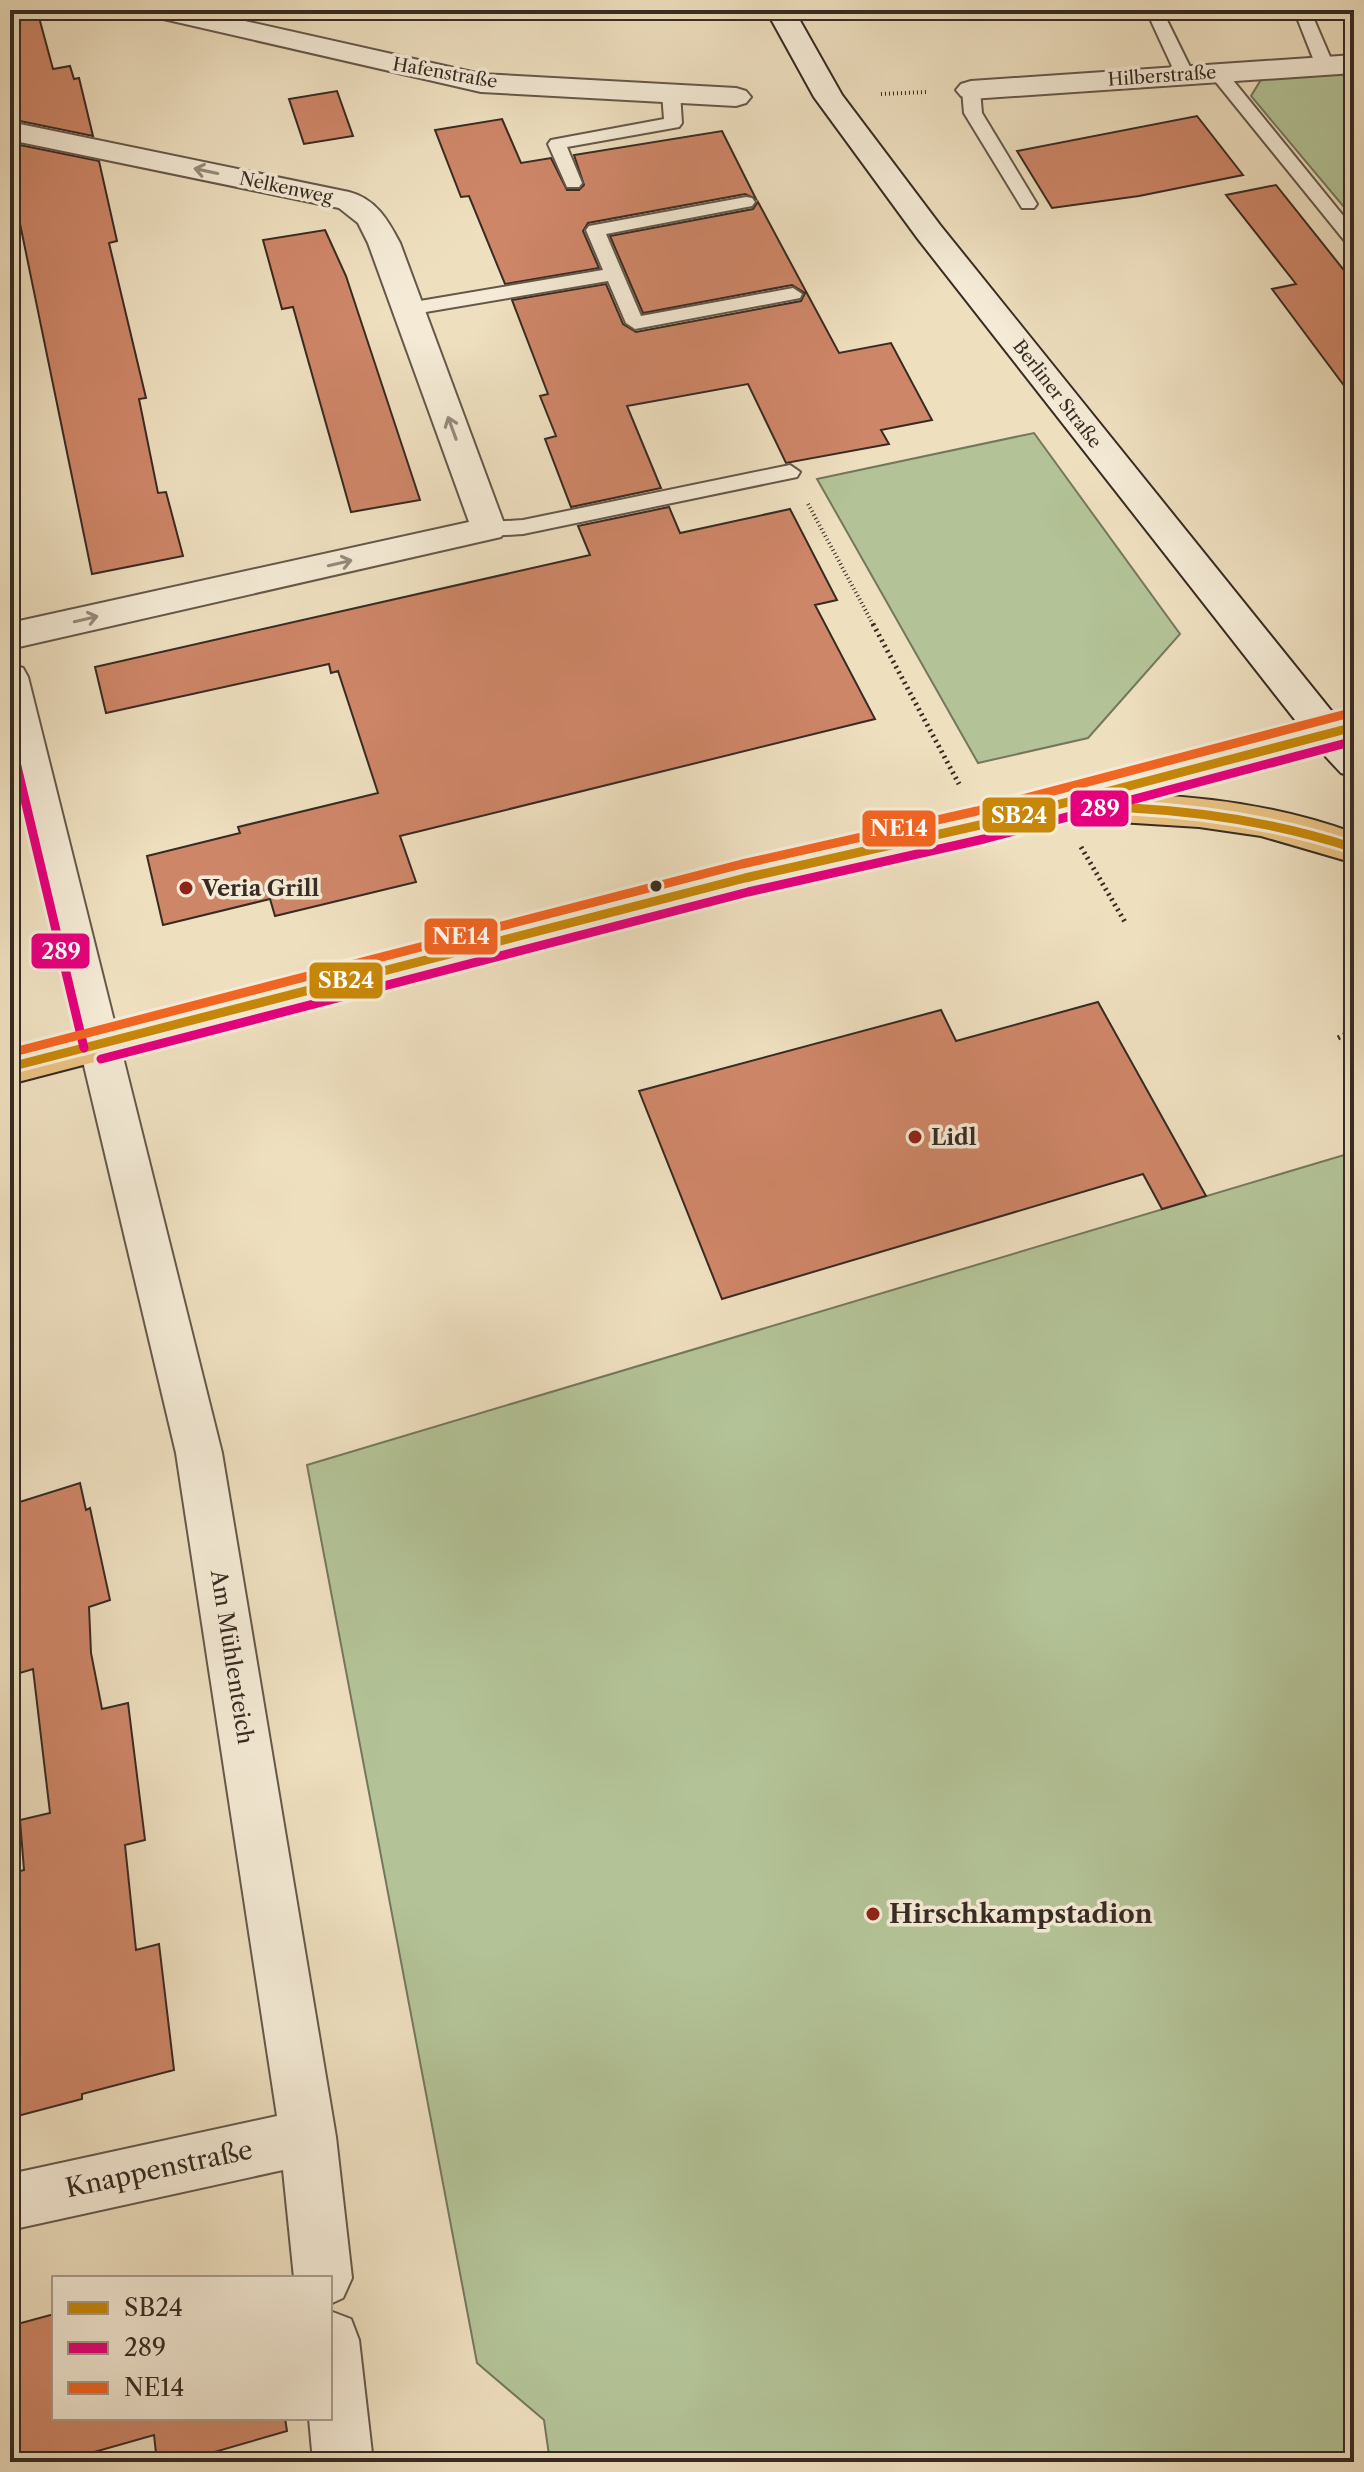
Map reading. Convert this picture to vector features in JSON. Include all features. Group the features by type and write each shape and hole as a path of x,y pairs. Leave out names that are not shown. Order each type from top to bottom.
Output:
{"main road":[{"path":"10,1067 745,878 980,825 1341,731"},
{"path":"1057,805 1199,810 1319,834 1354,848"}],"street":[{"name":"Hafenstraße","path":"159,10 481,83 736,97"},
{"name":"Berliner Straße","path":"780,10 829,97 929,232 1341,731 1354,763"},
{"name":"Hilberstraße","path":"971,90 1354,64"},
{"name":"Nelkenweg","path":"10,131 349,201 371,218 489,529"},
{"path":"10,636 489,529"},
{"name":"Am Mühlenteich","path":"10,677 199,1453 308,2137 323,2276"},
{"name":"Knappenstraße","path":"10,2202 308,2137"},
{"path":"332,2359 343,2462"}],"lane":[{"path":"1154,10 1185,75"},
{"path":"1302,10 1325,66"},
{"path":"1217,72 1354,241"},
{"path":"971,90 973,113 1028,204"},
{"path":"573,183 557,144 673,123 671,93"},
{"path":"746,202 595,230 635,323 793,294"},
{"path":"408,309 614,274"},
{"path":"489,529 523,527 790,472"}],"path":[{"path":"790,472 980,825"},
{"path":"1057,805 1125,922"},
{"path":"1338,1038 1354,1030"}],"green space":[{"path":"1354,72 1354,219 1251,96 1262,78"},
{"path":"1034,433 1180,634 1088,738 978,763 817,479"},
{"name":"Hirschkampstadion","path":"1354,1152 1354,2462 550,2462 544,2420 477,2363 307,1465"}],"building":[{"path":"10,10 37,10 53,69 70,66 74,79 79,78 93,136 10,119"},
{"path":"337,91 353,136 304,144 289,99"},
{"path":"1197,116 1243,175 1139,196 1052,208 1017,151"},
{"path":"502,119 521,163 551,158 567,190 579,190 584,185 574,155 722,131 756,199 745,194 588,223 583,231 599,268 505,284 469,196 461,197 435,130"},
{"path":"10,143 99,161 117,241 109,243 146,398 139,399 158,493 166,492 183,556 92,574 10,175"},
{"path":"1276,185 1347,274 1354,272 1354,399 1272,289 1296,284 1226,195"},
{"path":"758,202 839,353 891,343 932,420 881,430 889,444 786,463 748,384 627,406 661,488 571,507 545,439 556,436 540,396 548,394 512,300 606,284 623,324 636,332 801,301 805,293 792,285 643,313 610,236 753,209"},
{"path":"325,230 346,276 420,500 351,512 293,307 282,309 263,240"},
{"path":"669,507 680,533 790,509 837,600 815,605 875,719 400,836 416,882 275,916 270,899 163,925 147,856 240,833 238,827 378,793 338,671 331,673 329,664 106,713 95,667 590,555 578,526"},
{"name":"Lidl","path":"1098,1002 1206,1196 1162,1209 1143,1174 722,1299 639,1091 941,1010 956,1041"},
{"path":"80,1483 86,1510 90,1508 110,1600 89,1607 91,1653 102,1709 128,1703 145,1840 125,1845 136,1950 159,1944 174,2070 82,2094 82,2099 10,2118 10,1874 24,1870 20,1820 50,1813 33,1669 10,1676 10,1505"},
{"path":"52,2315 52,2420 285,2420 287,2431 180,2462 157,2462 154,2435 59,2462 10,2462 10,2326"}],"transit line":[{"name":"NE14","path":"10,1053 742,864 977,811 1350,713"},
{"name":"SB24","path":"10,1067 745,878 980,825 1354,727"},
{"name":"289","path":"10,737 84,1048"},
{"name":"289","path":"101,1059 748,892 984,839 1354,741"},
{"name":"SB24","path":"1131,808 1244,819 1299,831 1354,848"}],"place":[{"name":"Veria Grill","path":"186,888"},
{"name":"Lidl","path":"915,1137"},
{"name":"Hirschkampstadion","path":"873,1914"}]}
